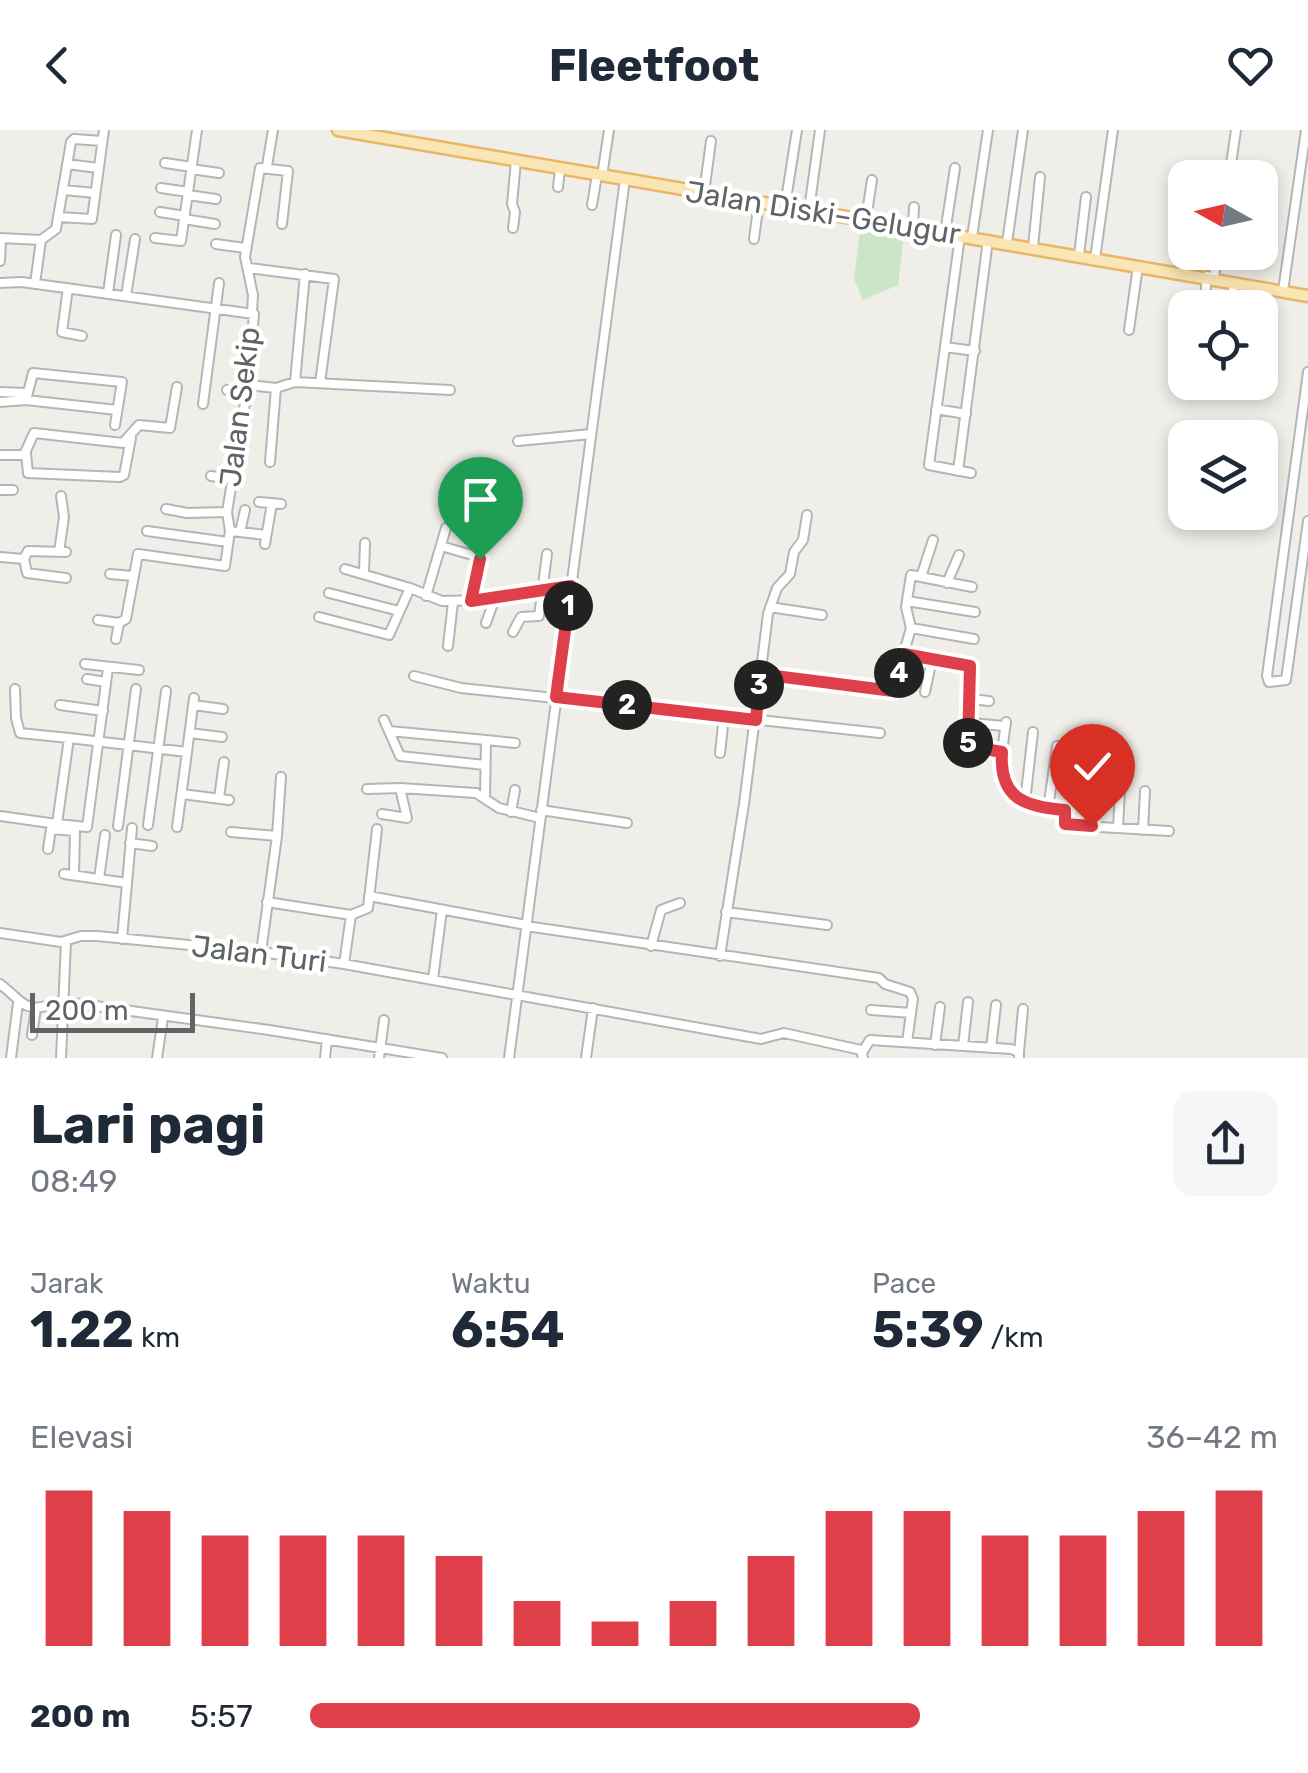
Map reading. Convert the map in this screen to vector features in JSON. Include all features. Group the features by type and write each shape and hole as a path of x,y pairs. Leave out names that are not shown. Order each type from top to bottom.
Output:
{"main road":[{"name":"Jalan Diski–Gelugur","path":"338,130 1308,296"}],"street":[{"path":"59,217 92,219 104,130"},
{"path":"154,238 180,242 197,130"},
{"path":"267,166 273,130"},
{"path":"592,205 608,130"},
{"path":"785,206 796,130"},
{"path":"809,210 820,130"},
{"path":"971,473 929,465 945,347 988,130"},
{"path":"1006,243 1022,130"},
{"path":"1095,259 1113,130"},
{"path":"1232,160 1236,130"},
{"path":"1283,291 1306,130"},
{"path":"0,261 0,238 41,240 55,232 74,138 102,141"},
{"path":"704,193 711,141"},
{"path":"514,228 516,161"},
{"path":"164,163 219,173"},
{"path":"68,164 98,168"},
{"path":"252,314 245,248 259,168 288,171 282,224"},
{"path":"945,233 955,168"},
{"path":"558,187 560,169"},
{"path":"1033,247 1040,176"},
{"path":"509,1058 625,179"},
{"path":"866,220 872,180"},
{"path":"161,188 216,199"},
{"path":"64,190 94,193"},
{"path":"1079,255 1086,197"},
{"path":"754,239 759,201"},
{"path":"913,228 914,207"},
{"path":"160,212 216,224"},
{"path":"108,293 116,235"},
{"path":"34,284 41,240"},
{"path":"126,296 135,240"},
{"path":"958,471 988,240"},
{"path":"216,244 245,248"},
{"path":"1129,330 1138,265"},
{"path":"249,268 334,278 320,382"},
{"path":"1207,290 1212,270"},
{"path":"295,382 305,274"},
{"path":"1233,290 1234,282"},
{"name":"Jalan Sekip","path":"0,283 108,293 254,316 248,389 227,512 166,509"},
{"path":"203,404 218,283"},
{"path":"68,288 62,332 82,336"},
{"path":"945,347 974,351"},
{"path":"114,425 124,368"},
{"path":"26,396 33,373 122,382"},
{"path":"1308,375 1267,676 1270,682 1286,680 1308,521"},
{"path":"227,390 320,382 450,390"},
{"path":"132,432 124,475 120,478 28,473 26,454 34,433 127,442 132,432 142,424 171,427 177,387"},
{"path":"270,462 276,388"},
{"path":"0,392 117,410"},
{"path":"0,402 26,396"},
{"path":"936,410 966,414"},
{"path":"518,441 591,434"},
{"path":"0,455 26,454"},
{"path":"211,476 232,480"},
{"path":"0,490 13,490"},
{"path":"62,496 62,552 28,551 24,559 28,573 66,578"},
{"path":"235,531 265,540 277,503 259,502"},
{"path":"98,620 119,623 126,619 124,598 139,553 225,566 228,542 245,510"},
{"path":"227,512 235,531"},
{"path":"720,956 770,607 777,588 790,574 807,515"},
{"path":"426,596 446,528"},
{"path":"146,531 228,542"},
{"path":"921,578 933,540"},
{"path":"364,573 365,543"},
{"path":"441,546 480,559 471,601"},
{"path":"513,632 522,617 538,618 547,554"},
{"path":"947,583 959,555"},
{"path":"0,557 24,559"},
{"path":"365,562 345,569 453,602 571,586"},
{"path":"110,574 132,576"},
{"path":"760,674 893,691 911,628 906,601 911,575 970,587 972,576"},
{"path":"319,617 387,639 410,588"},
{"path":"329,593 399,611"},
{"path":"510,609 514,594"},
{"path":"486,623 496,598"},
{"path":"906,601 975,612"},
{"path":"448,646 453,602"},
{"path":"770,607 822,614"},
{"path":"116,639 119,623"},
{"path":"911,628 974,640"},
{"path":"904,654 971,667 968,746 1002,752"},
{"path":"925,692 932,659"},
{"path":"84,664 139,670"},
{"path":"53,826 87,827 108,668"},
{"path":"414,676 462,688 880,733"},
{"path":"87,680 106,682"},
{"path":"15,689 20,733 187,752"},
{"path":"118,826 136,689"},
{"path":"148,826 166,691"},
{"path":"971,699 988,700"},
{"path":"176,827 194,702 222,709"},
{"path":"60,705 103,711"},
{"path":"720,753 724,716"},
{"path":"384,720 400,756 486,765"},
{"path":"970,724 1005,724 1000,773 1008,789 1030,806 1065,810 1065,824 1170,831"},
{"path":"389,731 515,743"},
{"path":"1026,802 1032,732"},
{"path":"190,733 222,737"},
{"path":"48,849 69,738"},
{"path":"485,799 486,740"},
{"path":"1048,809 1057,746"},
{"path":"182,794 224,799 224,762"},
{"path":"260,952 281,778"},
{"path":"382,814 408,818 400,788"},
{"path":"367,789 476,794 511,812 627,823"},
{"path":"1118,828 1120,789"},
{"path":"511,812 514,790"},
{"path":"1144,830 1145,792"},
{"path":"1092,826 1094,795"},
{"path":"0,816 76,833 69,874 127,883"},
{"path":"122,939 132,828"},
{"path":"267,902 351,915 367,910 377,829"},
{"path":"231,832 276,836"},
{"path":"99,879 105,835"},
{"path":"130,843 152,846"},
{"path":"370,896 526,926 879,978 910,992 907,1042"},
{"path":"652,946 660,910 680,903"},
{"path":"432,979 442,910"},
{"path":"726,912 828,926"},
{"path":"344,964 351,915"},
{"name":"Jalan Turi","path":"0,934 66,942 82,936 260,952 432,979 761,1040 784,1034 863,1054"},
{"path":"61,1058 66,942"},
{"path":"0,984 18,1003 36,1008 64,1001 442,1058"},
{"path":"963,1046 968,1002"},
{"path":"11,1058 18,1003"},
{"path":"990,1048 996,1005"},
{"path":"935,1045 940,1007"},
{"path":"32,1036 36,1008"},
{"path":"586,1058 593,1008"},
{"path":"863,1054 870,1040 990,1048 1019,1055 1023,1009"},
{"path":"871,1010 911,1013"},
{"path":"157,1058 163,1018"},
{"path":"379,1058 384,1020"},
{"path":"325,1058 327,1038"}],"green space":[{"path":"860,231 904,236 898,285 863,300 854,279"}],"route":[{"path":"480,559 471,601 571,586 556,697 756,720 760,674 893,691 904,654 970,666 968,746 1002,752 1000,773 1008,789 1030,806 1065,810 1065,824 1092,826"}]}
